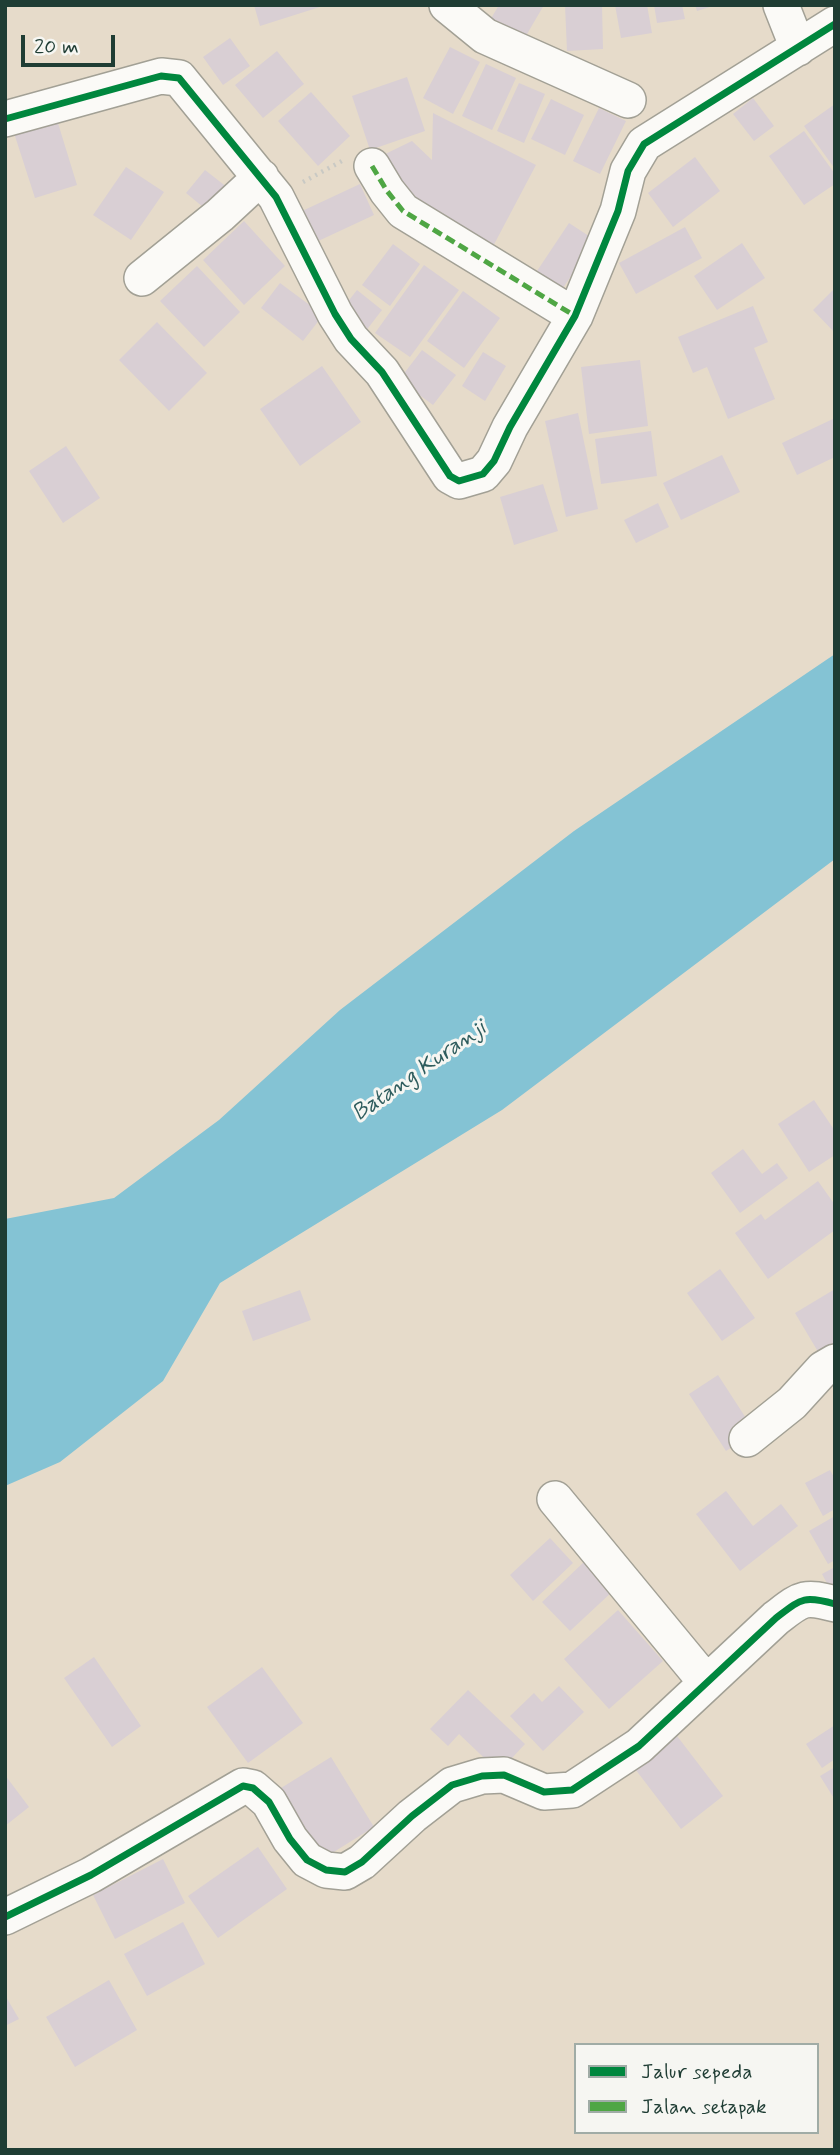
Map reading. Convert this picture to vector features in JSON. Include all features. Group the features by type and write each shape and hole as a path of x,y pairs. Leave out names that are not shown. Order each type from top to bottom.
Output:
{"street":[{"path":"447,5 485,36 628,100"},
{"path":"781,5 798,48"},
{"path":"5,119 161,76 179,78 268,187 351,339 382,372 450,476 459,481 483,474 494,461 510,427 575,316 618,212 628,172 644,145 835,24"},
{"path":"372,166 403,211 575,316"},
{"path":"142,278 220,215 268,187"},
{"path":"747,1439 792,1403 823,1369 835,1362"},
{"path":"555,1499 706,1682"},
{"path":"5,1917 91,1875 243,1786 253,1788 269,1801 290,1839 307,1860 326,1870 345,1872 362,1862 412,1816 452,1785 482,1776 504,1775 544,1792 572,1790 639,1746 706,1682 798,1601 813,1598 835,1604"}],"path":[{"path":"268,187 352,156 365,159 372,166"}],"water":[{"name":"Batang Kuranji","path":"835,654 835,859 502,1110 220,1283 163,1381 60,1462 5,1486 5,1219 114,1198 219,1120 340,1010 574,831"}],"building":[{"path":"254,5 323,5 323,6 260,26"},
{"path":"499,5 544,5 520,46 486,27"},
{"path":"565,5 602,5 603,49 567,51"},
{"path":"615,5 647,5 652,33 621,38"},
{"path":"654,5 682,5 685,19 657,23"},
{"path":"695,5 713,5 713,6 697,11"},
{"path":"230,38 250,66 223,85 203,57"},
{"path":"450,47 480,62 453,114 423,98"},
{"path":"277,51 304,84 263,118 235,85"},
{"path":"486,64 516,78 492,130 462,116"},
{"path":"407,77 425,131 370,150 352,96"},
{"path":"519,83 545,94 524,143 497,131"},
{"path":"311,92 350,136 318,166 278,121"},
{"path":"753,98 774,126 754,141 733,114"},
{"path":"551,99 584,115 565,155 531,139"},
{"path":"835,104 835,169 804,126"},
{"path":"599,108 626,121 600,174 573,161"},
{"path":"433,113 536,165 490,252 429,221 377,158 412,141 432,160"},
{"path":"57,120 77,185 35,198 14,133"},
{"path":"804,131 835,174 835,184 804,205 769,156"},
{"path":"695,157 720,191 673,227 648,193"},
{"path":"126,167 164,192 131,240 93,215"},
{"path":"205,170 228,188 209,212 186,193"},
{"path":"360,184 374,215 314,243 300,212"},
{"path":"244,221 285,266 244,305 203,260"},
{"path":"569,223 595,240 563,288 537,271"},
{"path":"685,227 702,258 636,294 619,263"},
{"path":"742,243 765,278 717,310 694,276"},
{"path":"393,244 420,264 390,306 362,285"},
{"path":"424,265 459,290 410,357 375,333"},
{"path":"197,266 240,312 204,347 160,301"},
{"path":"280,283 323,315 303,341 261,308"},
{"path":"835,288 835,333 813,310"},
{"path":"357,290 382,310 365,332 339,313"},
{"path":"463,291 500,318 464,368 427,341"},
{"path":"753,306 768,342 754,348 775,399 728,419 707,367 693,373 678,337"},
{"path":"157,322 207,373 169,411 119,360"},
{"path":"422,350 456,375 433,405 399,380"},
{"path":"483,352 506,366 485,401 462,386"},
{"path":"640,360 648,426 589,434 581,367"},
{"path":"322,366 361,422 300,466 260,409"},
{"path":"578,413 598,509 566,517 545,421"},
{"path":"835,418 835,457 797,475 782,443"},
{"path":"651,431 657,476 601,484 595,439"},
{"path":"66,446 100,498 63,523 29,471"},
{"path":"722,455 740,492 681,520 663,483"},
{"path":"543,484 558,531 514,545 500,497"},
{"path":"658,503 669,527 636,543 624,520"},
{"path":"814,1100 835,1131 835,1155 809,1172 778,1124"},
{"path":"743,1149 762,1174 777,1163 788,1178 740,1213 711,1173"},
{"path":"818,1181 835,1205 835,1230 768,1279 735,1233 761,1214 765,1220"},
{"path":"720,1269 755,1318 722,1341 687,1293"},
{"path":"835,1289 835,1346 820,1355 795,1313"},
{"path":"300,1290 311,1320 253,1341 242,1311"},
{"path":"718,1375 755,1432 726,1451 689,1394"},
{"path":"830,1470 835,1479 835,1509 823,1516 805,1483"},
{"path":"726,1491 753,1526 781,1504 798,1526 740,1571 696,1514"},
{"path":"835,1516 835,1560 828,1564 809,1531"},
{"path":"550,1538 573,1563 533,1601 510,1575"},
{"path":"585,1561 613,1591 570,1631 542,1602"},
{"path":"835,1567 835,1598 822,1574"},
{"path":"618,1610 663,1661 609,1709 564,1659"},
{"path":"94,1657 141,1726 112,1747 64,1678"},
{"path":"262,1667 303,1723 248,1763 207,1707"},
{"path":"559,1686 584,1712 543,1751 510,1716 534,1693 542,1702"},
{"path":"468,1690 525,1744 499,1772 459,1734 448,1746 430,1729"},
{"path":"835,1725 835,1759 822,1768 806,1744"},
{"path":"674,1732 723,1796 681,1829 632,1765"},
{"path":"331,1757 374,1827 316,1863 273,1793"},
{"path":"835,1767 835,1800 820,1776"},
{"path":"5,1775 29,1807 5,1826"},
{"path":"258,1847 287,1889 218,1938 188,1896"},
{"path":"163,1859 185,1903 115,1939 93,1895"},
{"path":"183,1922 205,1964 147,1996 124,1954"},
{"path":"109,1980 137,2030 75,2067 46,2017"},
{"path":"5,1995 19,2019 5,2026"}],"marked path":[{"path":"372,166 403,211 575,316"}],"cycle path":[{"path":"5,119 161,76 179,78 276,197 335,314 351,339 382,372 450,476 459,481 483,474 494,461 510,427 575,316 618,211 628,171 644,144 835,24"},
{"path":"5,1917 91,1875 243,1786 253,1788 269,1802 290,1839 307,1860 326,1870 345,1872 362,1862 412,1816 452,1785 482,1776 504,1775 544,1792 572,1790 639,1746 791,1607 809,1599 835,1604"}]}
